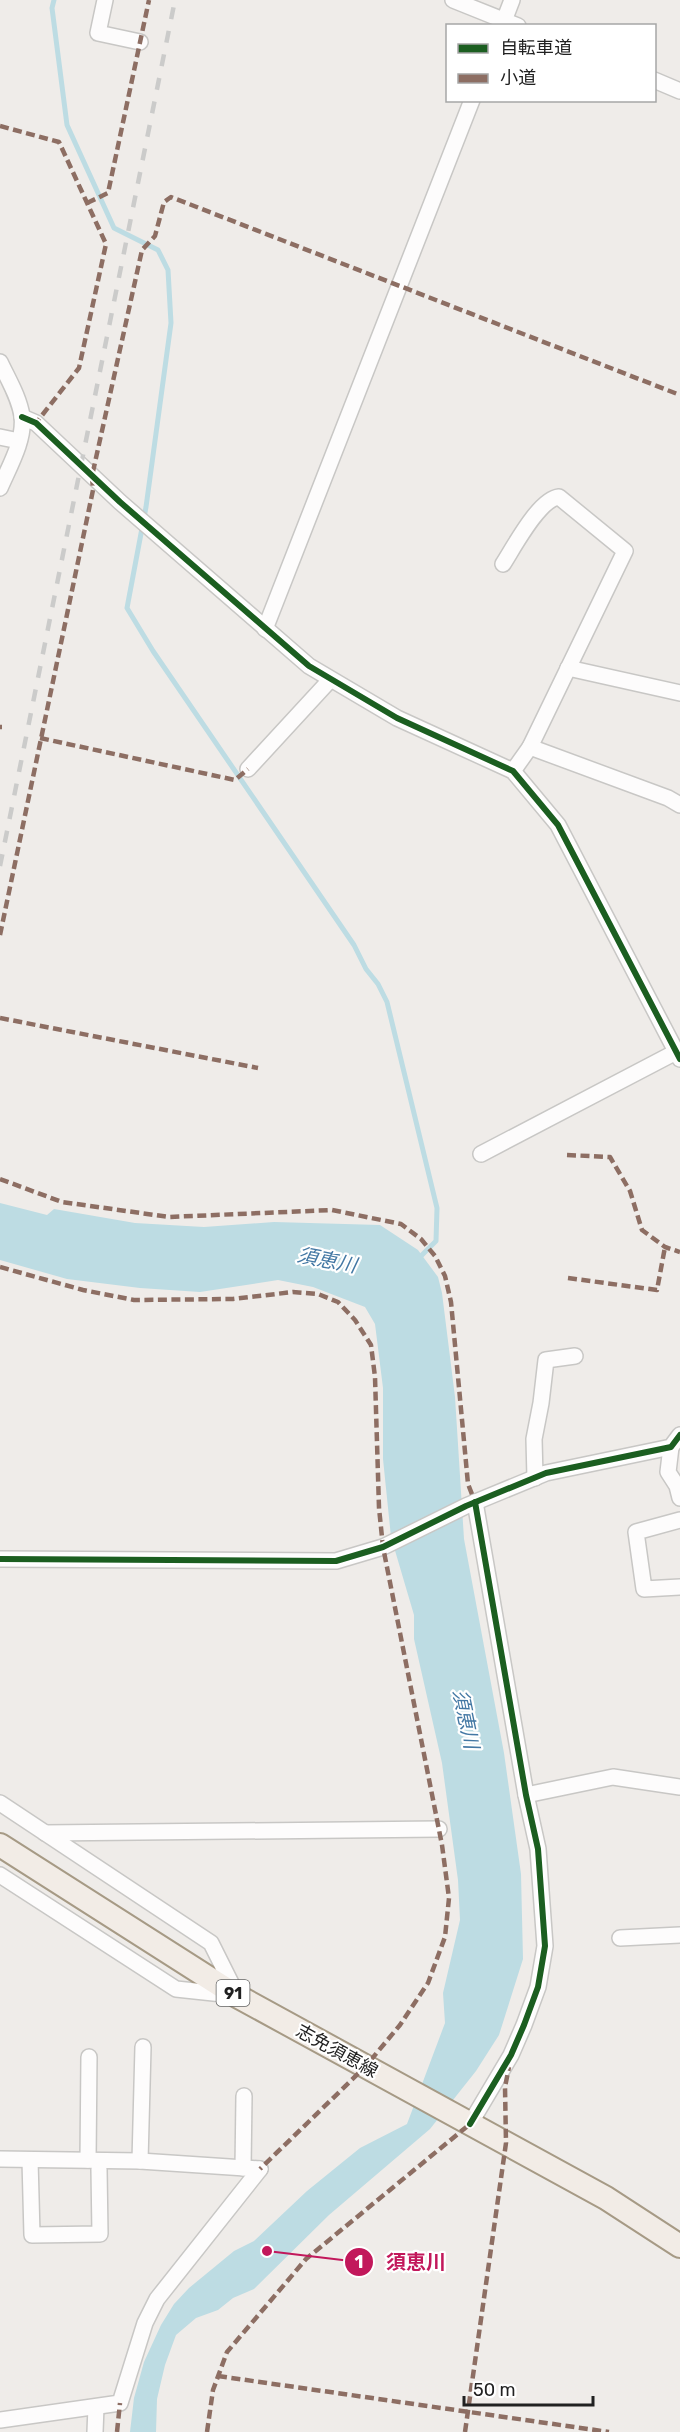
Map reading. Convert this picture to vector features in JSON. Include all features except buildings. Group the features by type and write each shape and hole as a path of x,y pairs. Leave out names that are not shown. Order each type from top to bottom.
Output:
{"main road":[{"name":"志免須恵線","path":"0,1845 237,1996 606,2198 680,2246"}],"street":[{"path":"105,0 98,33 140,42"},
{"path":"453,0 508,24 512,0"},
{"path":"656,81 680,91"},
{"path":"265,629 471,102"},
{"path":"0,362 17,399 22,417 19,441 0,488"},
{"path":"22,417 36,423 120,502 309,666 397,718 513,771 558,825 678,1055 481,1154"},
{"path":"0,437 19,441"},
{"path":"503,564 541,508 551,498 559,497 625,551 530,747 513,771"},
{"path":"568,668 680,693"},
{"path":"248,769 330,680"},
{"path":"530,747 668,798 680,805"},
{"path":"535,1478 534,1439 542,1403 546,1360 575,1356"},
{"path":"0,1559 336,1561 383,1547 470,1504 546,1473 676,1441 668,1472 677,1486 680,1498"},
{"path":"470,1504 538,1849 545,1946 538,1987 511,2055 470,2124"},
{"path":"680,1520 636,1532 644,1589 680,1587"},
{"path":"526,1796 614,1777 680,1786"},
{"path":"0,1803 211,1943 237,1996"},
{"path":"45,1833 439,1829"},
{"path":"0,1875 176,1989 237,1996"},
{"path":"620,1938 680,1935"},
{"path":"140,2161 143,2047"},
{"path":"30,2160 33,2235 100,2234 89,2057"},
{"path":"243,2168 244,2096"},
{"path":"0,2159 94,2165 140,2161 260,2169 158,2299 145,2323 120,2403 0,2420"},
{"path":"95,2432 96,2406"}],"water":[{"path":"0,1203 47,1215 54,1209 135,1223 204,1227 274,1222 380,1225 418,1250 438,1277 442,1293 455,1397 464,1539 504,1753 521,1874 523,1959 499,2035 476,2071 430,2129 329,2215 254,2289 233,2298 218,2310 196,2318 176,2335 165,2365 157,2399 156,2432 130,2432 134,2398 144,2362 161,2325 174,2304 189,2288 234,2251 254,2241 307,2191 360,2148 407,2124 445,2023 443,1993 460,1920 458,1880 442,1763 414,1639 414,1615 391,1537 383,1459 383,1388 375,1324 365,1307 313,1287 278,1280 200,1292 140,1288 67,1279 0,1260"}],"waterway":[{"path":"54,0 52,8 67,125 114,228 158,250 168,270 171,323 146,507 127,608 153,651 354,945 387,1002 437,1208 436,1241 418,1259"}],"railway":[{"path":"0,866 175,0"}],"marked path":[{"path":"87,203 108,193 149,0"},
{"path":"0,126 59,142 106,244 79,368 36,423"},
{"path":"0,935 93,490 92,476 142,250 155,236 164,202 171,197 680,395"},
{"path":"40,738 235,780 248,769"},
{"path":"0,1018 258,1068"},
{"path":"567,1155 610,1157 630,1191 642,1230 665,1247 680,1252"},
{"path":"0,1179 62,1202 169,1217 332,1210 401,1224 421,1239 435,1256 445,1276 451,1302 468,1484 475,1502"},
{"path":"568,1278 657,1290 665,1247"},
{"path":"0,1267 83,1290 134,1300 233,1299 293,1292 318,1294 338,1302 355,1320 371,1345 375,1377 379,1508 383,1547 442,1845 449,1898 445,1937 428,1983 400,2025 365,2067 260,2169"},
{"path":"465,2432 506,2143 505,2087 509,2067"},
{"path":"207,2432 213,2390 227,2352 306,2259 470,2124"},
{"path":"218,2376 609,2432"},
{"path":"117,2432 120,2403"}],"cycle path":[{"path":"22,417 36,423 120,502 309,666 397,718 513,771 558,825 680,1059"},
{"path":"0,1559 336,1561 383,1547 466,1506 546,1473 671,1447 680,1435"},
{"path":"470,2124 511,2055 524,2025 538,1987 545,1946 538,1849 526,1795 475,1502"}],"place":[{"name":"須恵川","path":"267,2251"}]}
